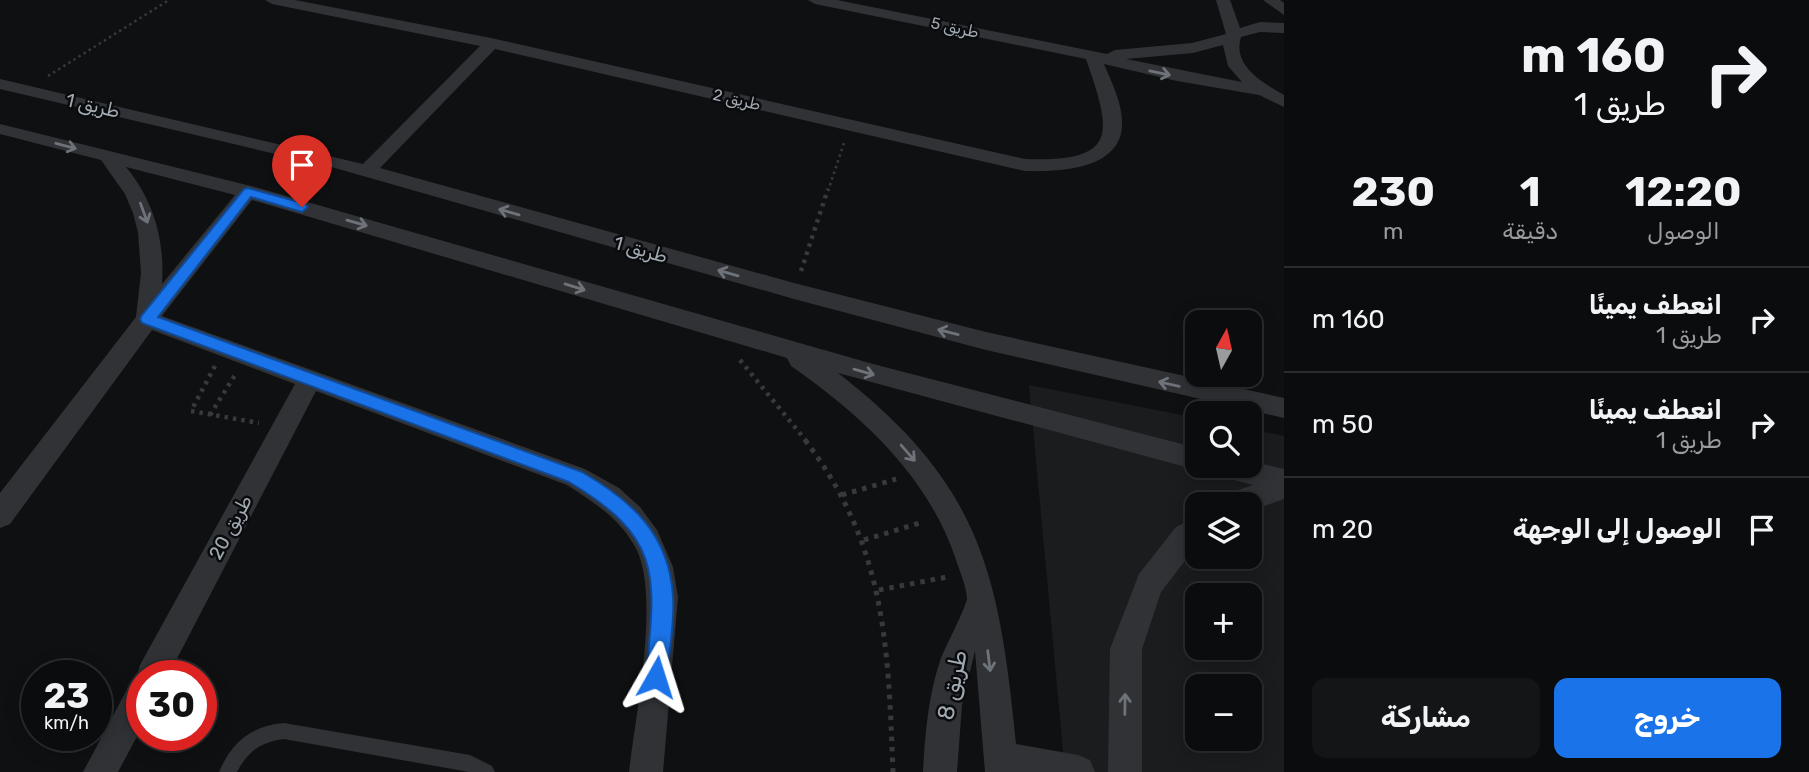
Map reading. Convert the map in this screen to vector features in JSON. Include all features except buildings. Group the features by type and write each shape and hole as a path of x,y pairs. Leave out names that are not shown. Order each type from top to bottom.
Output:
{"street":[{"name":"طريق 2","path":"272,0 491,43 1025,165 1056,166 1083,161 1103,147 1113,131 1111,111 1093,56"},
{"name":"طريق 5","path":"815,0 1093,56 1167,74 1265,91"},
{"path":"1223,0 1233,36 1229,44 1234,62 1265,91 1284,102"},
{"path":"1270,0 1284,10"},
{"name":"طريق 5","path":"1093,56 1171,51 1260,27 1284,28"},
{"path":"367,171 491,43"},
{"name":"طريق 1","path":"0,83 367,171 794,291 986,341 1284,408"},
{"path":"0,129 248,192 969,401 1185,456"},
{"path":"107,156 124,175 138,197 148,222 153,251 153,283 148,319"},
{"path":"0,515 248,192"},
{"path":"148,319 576,477 609,497 630,516 647,539 658,567 663,597 646,772"},
{"path":"781,348 819,372 891,433 924,471 951,514 975,572 982,603 1001,765 1078,772"},
{"name":"طريق 20","path":"160,660 310,379"},
{"path":"1262,476 1284,481"},
{"path":"1262,494 1284,487"},
{"path":"1125,772 1126,649 1149,584 1185,537"},
{"name":"طريق 8","path":"940,772 946,702 954,665 965,632 982,603"},
{"path":"100,772 126,723"}],"lane":[{"path":"228,772 235,755 250,740 268,732 284,731 470,763 486,772"}],"path":[{"path":"27,90 169,0"},
{"path":"794,291 851,125"},
{"path":"716,329 814,453 842,495 864,540 879,590 887,641 893,772"},
{"path":"210,415 237,352"},
{"path":"237,352 191,407 193,412 284,426"},
{"path":"842,495 924,471"},
{"path":"864,540 951,514"},
{"path":"879,590 975,572"}],"shaded area":[{"path":"1029,385 1185,416 1185,478 1262,478 1262,431 1284,436 1284,772 1065,772"}],"route":[{"path":"302,207 248,192 148,319 576,477 609,497 630,516 647,539 658,567 663,597 656,677"}]}
